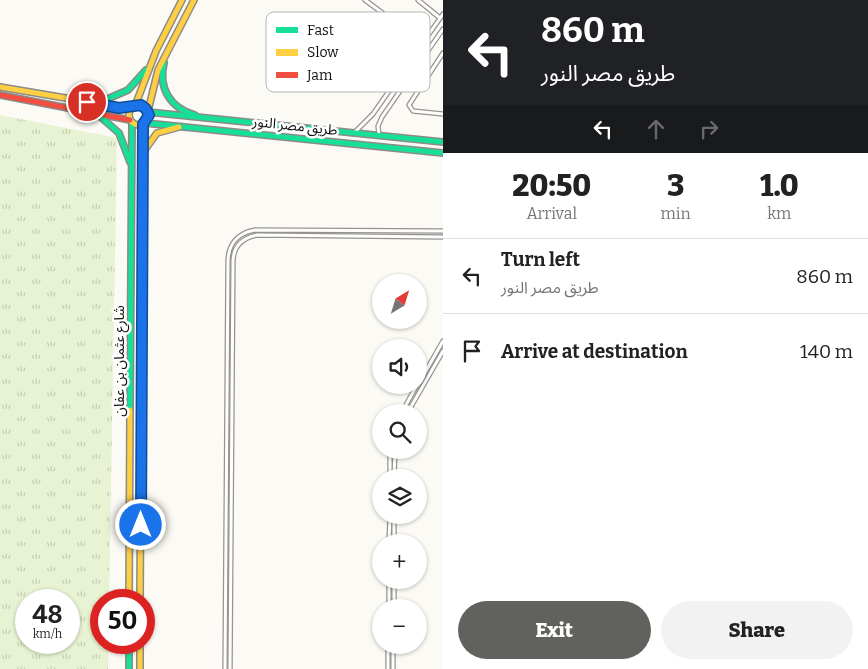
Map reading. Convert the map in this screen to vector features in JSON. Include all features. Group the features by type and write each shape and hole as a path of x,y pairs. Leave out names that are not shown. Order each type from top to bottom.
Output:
{"main road":[{"path":"131,122 129,115 150,65 182,0"},
{"path":"0,95 95,112 144,124 154,83 167,51 194,0"},
{"path":"167,51 162,76 165,93 183,111 208,119"},
{"path":"97,103 128,90 141,78 150,65"},
{"path":"0,87 119,108 141,105 148,112"},
{"path":"95,112 110,123 123,137 132,173"},
{"name":"طريق مصر النور","path":"148,112 443,142"},
{"name":"شارع عثمان بن عفان","path":"129,589 131,122"},
{"path":"256,133 258,122"},
{"name":"طريق مصر النور","path":"144,124 256,133 443,153"},
{"name":"شارع عثمان بن عفان","path":"140,589 144,124"},
{"path":"143,155 148,140 157,130 165,127 193,127"},
{"path":"130,564 141,564"},
{"path":"129,654 129,669"},
{"path":"140,654 140,669"}],"street":[{"path":"365,0 381,12"},
{"path":"418,0 442,16 430,34"},
{"path":"430,47 443,28"},
{"path":"430,73 443,53"},
{"path":"354,132 373,114 389,92"},
{"path":"379,135 378,126 382,117 399,92"},
{"path":"418,92 409,105 413,111 443,114"},
{"path":"225,669 228,270 231,245 241,234 255,230 443,231"},
{"path":"230,669 233,262 235,249 244,239 256,235 443,237"},
{"path":"427,369 443,341"},
{"path":"413,404 443,351"},
{"path":"388,654 388,669"},
{"path":"393,654 393,669"}],"green space":[{"path":"0,115 117,138 109,589 90,589 90,654 109,654 108,669 0,669"}],"traffic: fast":[{"path":"164,63 163,81 168,96 186,112 195,115"},
{"path":"98,103 128,90 146,70"},
{"path":"148,112 443,142"},
{"path":"96,113 119,133 130,162"},
{"path":"130,410 132,123"},
{"path":"145,123 443,153"},
{"path":"129,654 129,669"}],"traffic: slow":[{"path":"135,106 156,51 182,0"},
{"path":"148,111 158,70 194,0"},
{"path":"0,87 119,107 133,107"},
{"path":"139,105 146,108 149,115 146,122 139,125 132,122 129,115 132,108 139,105"},
{"path":"144,151 157,133 179,127"},
{"path":"140,589 142,261"},
{"path":"129,589 130,410"},
{"path":"140,654 140,669"}],"traffic: jam":[{"path":"0,95 130,120"},
{"path":"142,261 143,124"}],"route":[{"path":"87,102 119,108 141,105 148,111 149,115 143,124 141,525"}]}
